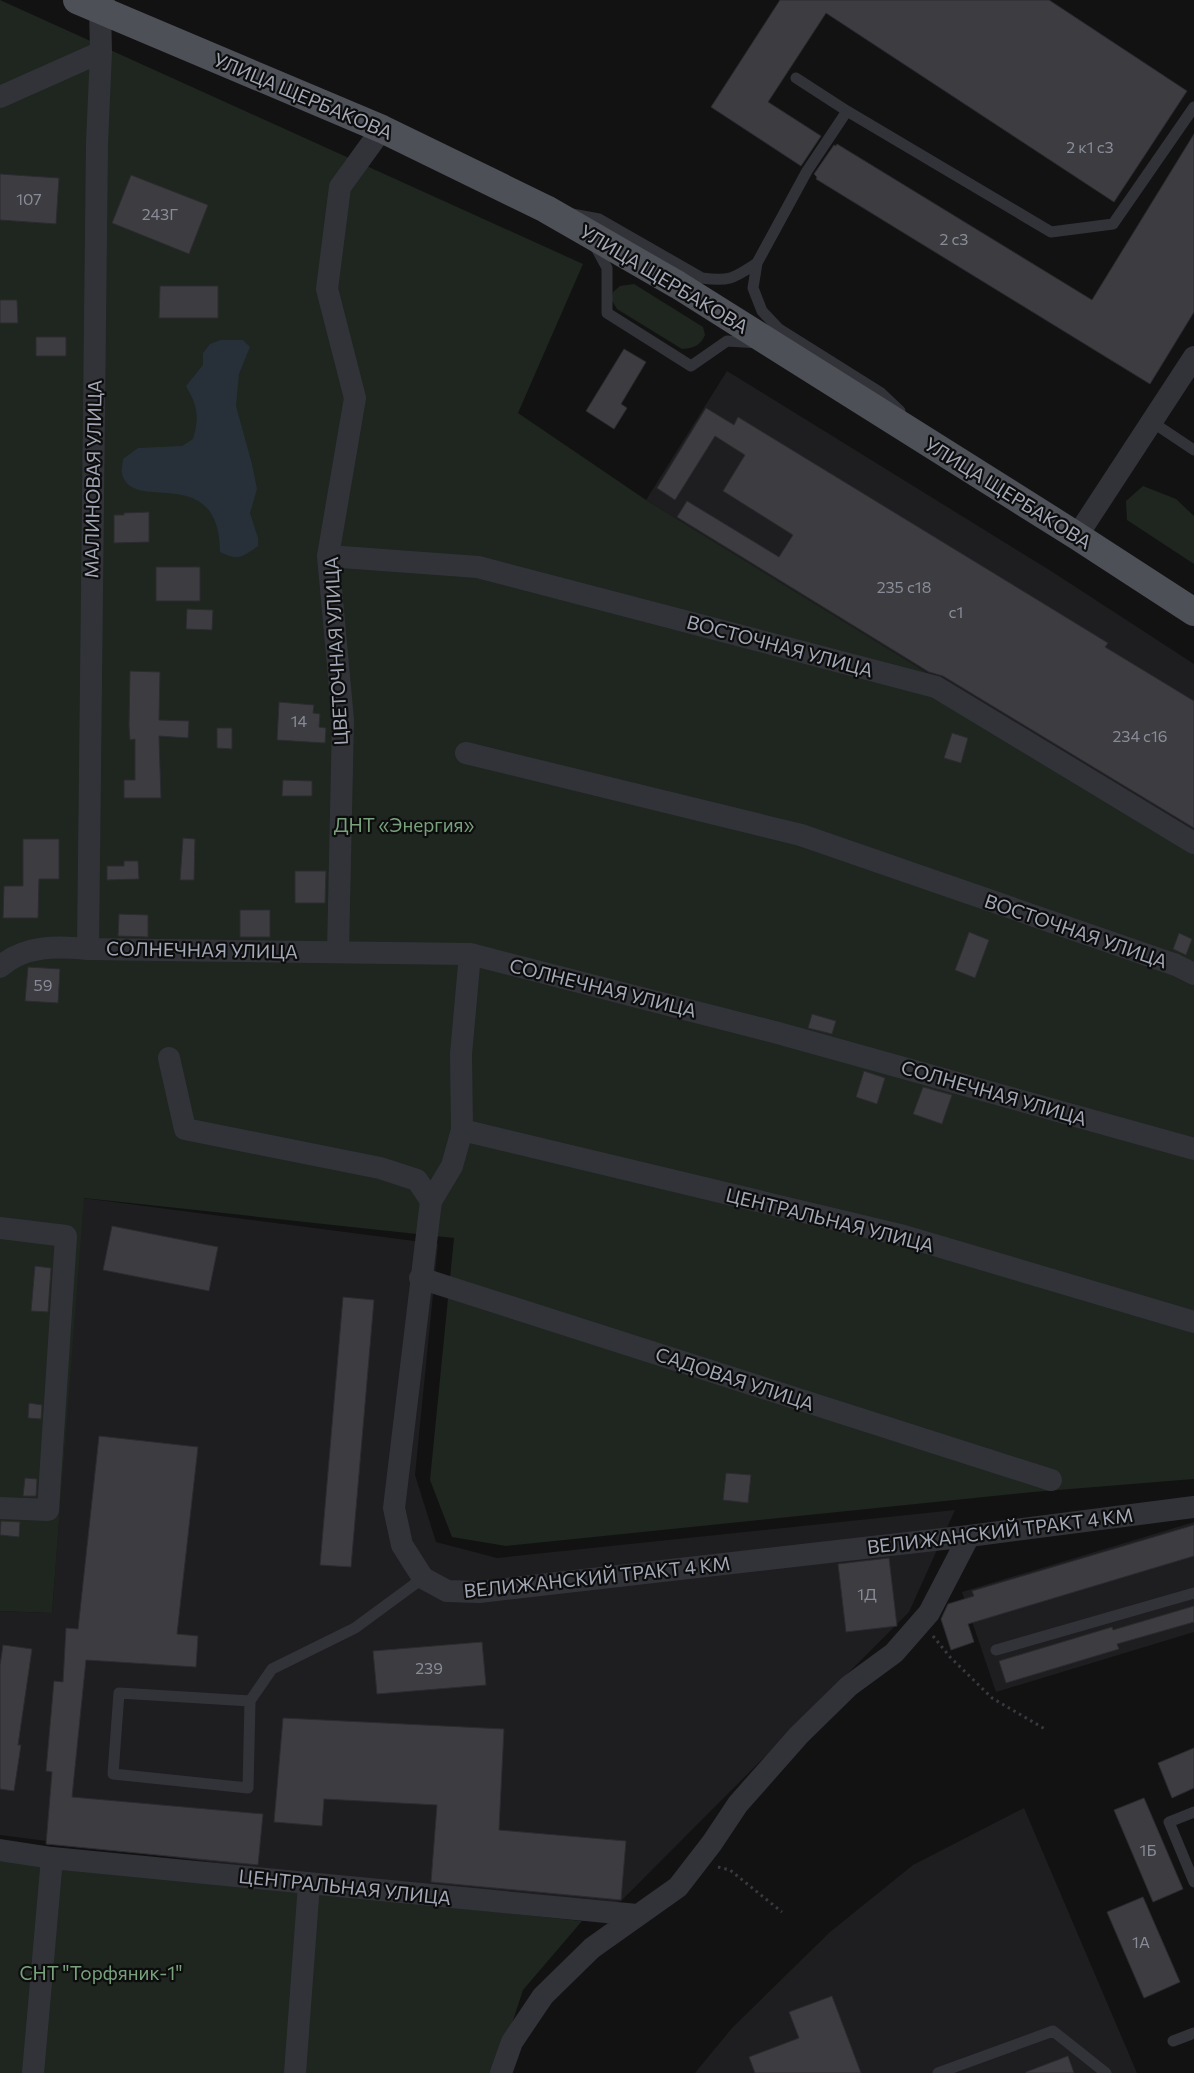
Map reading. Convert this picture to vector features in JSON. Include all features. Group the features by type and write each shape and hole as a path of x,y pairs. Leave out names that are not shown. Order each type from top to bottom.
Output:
{"main road":[{"name":"УЛИЦА ЩЕРБАКОВА","path":"96,2 382,129 546,209 678,285 1077,536 1194,612"}],"street":[{"name":"МАЛИНОВАЯ УЛИЦА","path":"88,949 97,143 101,52 96,2"},
{"path":"0,97 101,52"},
{"name":"ЦВЕТОЧНАЯ УЛИЦА","path":"338,952 342,720 328,556 355,398 328,289 340,187 382,129"},
{"path":"1077,536 1194,357"},
{"name":"ВОСТОЧНАЯ УЛИЦА","path":"328,556 478,567 936,687 1194,843"},
{"name":"ВОСТОЧНАЯ УЛИЦА","path":"466,753 801,835 1176,965 1194,974"},
{"name":"СОЛНЕЧНАЯ УЛИЦА","path":"0,966 22,953 36,949 66,946 88,949 470,954 778,1033 1194,1149"},
{"path":"169,1058 185,1130 380,1168 417,1180 431,1201 452,1166 462,1130 461,1054 470,954"},
{"name":"ЦЕНТРАЛЬНАЯ УЛИЦА","path":"462,1130 904,1236 1194,1322"},
{"name":"ВЕЛИЖАНСКИЙ ТРАКТ 4 КМ","path":"431,1201 420,1278 394,1508 402,1545 423,1578 447,1591 479,1592 969,1536 1194,1507"},
{"path":"0,1228 66,1236 48,1510 0,1508"},
{"name":"САДОВАЯ УЛИЦА","path":"420,1278 1051,1480"},
{"path":"501,2073 512,2042 543,1996 592,1948 678,1887 738,1804 799,1735 848,1686 894,1653 922,1622 929,1613 969,1536"},
{"name":"ЦЕНТРАЛЬНАЯ УЛИЦА","path":"0,1850 52,1858 637,1915"},
{"path":"33,2073 52,1858"},
{"path":"295,2073 310,1884"}],"lane":[{"path":"796,78 847,111 1051,232 1114,224 1194,108"},
{"path":"847,111 807,171 757,264 753,288 762,311 779,329 881,393 941,450"},
{"path":"546,209 599,219 702,278 722,280 734,278 757,264"},
{"path":"589,234 607,268 607,313 691,366 727,341 772,344"},
{"path":"1152,422 1194,450"},
{"path":"250,1701 119,1693 113,1774 248,1788 250,1701 272,1669 355,1628 423,1578"},
{"path":"996,1650 1194,1593"},
{"path":"1194,1812 1169,1822 1194,1882"},
{"path":"938,2073 1053,2031 1106,2073"},
{"path":"1173,2041 1194,2033"}],"path":[{"path":"922,1622 950,1657 992,1698 1045,1729"},
{"path":"698,1861 730,1870 782,1912"}],"shaded area":[{"path":"221,340 243,340 250,347 239,374 236,406 257,489 250,513 258,538 258,546 244,555 236,557 220,552 216,524 206,507 191,498 175,494 142,491 129,485 122,474 123,459 138,448 182,446 193,439 197,417 193,399 186,386 203,365 203,353 210,344"},
{"path":"727,371 1051,571 1194,664 1194,837 646,500"},
{"path":"83,1198 438,1244 415,1475 436,1542 497,1558 955,1510 909,1612 621,1901 583,1910 0,1835 0,1611 52,1613"},
{"path":"1194,1522 1194,1632 996,1692 962,1592"},
{"path":"1024,1808 1137,2073 695,2073 732,2028 830,1932 913,1865"}],"green space":[{"name":"ДНТ «Энергия»","path":"0,0 583,264 518,413 646,500 1194,837 1194,1479 1033,1492 506,1546 452,1537 430,1480 454,1238 84,1198 52,1613 0,1611"},
{"path":"634,284 703,327 705,335 701,342 693,347 682,349 617,309 611,299 613,292 620,286"},
{"path":"1143,486 1176,499 1194,516 1194,564 1127,520 1126,501"},
{"name":"СНТ \"Торфяник-1\"","path":"0,1861 582,1921 523,1990 496,2073 0,2073"}],"building":[{"path":"780,0 1049,0 1187,91 1114,202 826,13 768,102 821,136 801,166 711,107"},
{"path":"1194,134 1194,312 1150,384 816,179 817,177 814,174 834,145 836,146 837,144 1092,300"},
{"path":"0,174 59,178 56,224 0,220"},
{"path":"131,175 208,205 189,254 112,223"},
{"path":"160,286 218,286 218,318 159,318"},
{"path":"0,300 17,300 18,323 0,323"},
{"path":"36,337 66,337 66,356 36,356"},
{"path":"624,349 646,362 621,404 627,408 614,429 586,411"},
{"path":"706,408 734,425 738,417 1108,643 1105,647 1194,701 1194,828 943,676 929,672 677,517 687,501 779,557 793,535 723,491 745,455 715,436 675,500 657,488"},
{"path":"149,512 149,542 114,543 114,515"},
{"path":"156,567 200,567 200,601 156,601"},
{"path":"187,609 213,610 212,630 186,629"},
{"path":"130,671 160,672 159,720 189,721 188,738 159,736 161,798 124,798 124,780 135,780 135,739 130,740 129,726"},
{"path":"279,702 314,705 313,713 320,714 319,727 326,728 325,743 277,740"},
{"path":"217,728 232,728 232,749 217,748"},
{"path":"952,733 968,738 961,763 944,758"},
{"path":"283,780 312,781 312,796 282,796"},
{"path":"183,838 195,839 194,880 180,880"},
{"path":"23,839 59,839 59,879 39,879 38,918 3,918 4,886 23,886"},
{"path":"124,861 138,861 139,879 107,880 107,866 124,866"},
{"path":"295,871 326,871 325,903 295,903"},
{"path":"240,910 270,910 270,937 240,937"},
{"path":"119,914 148,915 148,937 118,936"},
{"path":"969,932 989,940 975,978 955,970"},
{"path":"1179,933 1192,939 1186,955 1173,949"},
{"path":"28,967 60,969 58,1003 25,1001"},
{"path":"812,1014 836,1021 832,1034 808,1028"},
{"path":"864,1071 885,1078 877,1104 856,1097"},
{"path":"923,1087 952,1095 942,1124 913,1114"},
{"path":"112,1226 218,1247 209,1291 103,1270"},
{"path":"35,1266 51,1268 48,1312 31,1311"},
{"path":"343,1297 374,1300 351,1567 320,1565"},
{"path":"29,1403 42,1405 41,1419 28,1418"},
{"path":"99,1436 198,1447 177,1634 198,1636 196,1667 86,1660 72,1797 263,1814 258,1865 46,1844 52,1772 46,1771 54,1681 63,1682 66,1628 78,1629"},
{"path":"726,1473 751,1475 748,1503 723,1500"},
{"path":"25,1478 37,1479 36,1496 23,1496"},
{"path":"1,1521 20,1522 19,1537 0,1535"},
{"path":"1194,1525 1194,1556 968,1624 974,1642 951,1650 941,1619 948,1604 974,1596 972,1591"},
{"path":"889,1558 897,1626 846,1632 838,1564"},
{"path":"1194,1606 1194,1622 1117,1644 1119,1649 1006,1683 999,1661 1112,1627 1113,1630"},
{"path":"482,1642 486,1685 377,1694 373,1651"},
{"path":"3,1645 32,1649 18,1745 21,1745 14,1791 0,1789 0,1665"},
{"path":"283,1718 504,1729 499,1830 626,1841 621,1900 431,1882 437,1805 324,1799 322,1826 274,1822"},
{"path":"1194,1748 1194,1788 1172,1798 1158,1763"},
{"path":"1144,1798 1183,1889 1153,1902 1114,1810"},
{"path":"1143,1897 1180,1982 1144,1998 1107,1912"},
{"path":"832,1996 861,2073 755,2073 749,2057 799,2038 789,2012"},
{"path":"1068,2056 1074,2073 1026,2073 1026,2072"}]}
